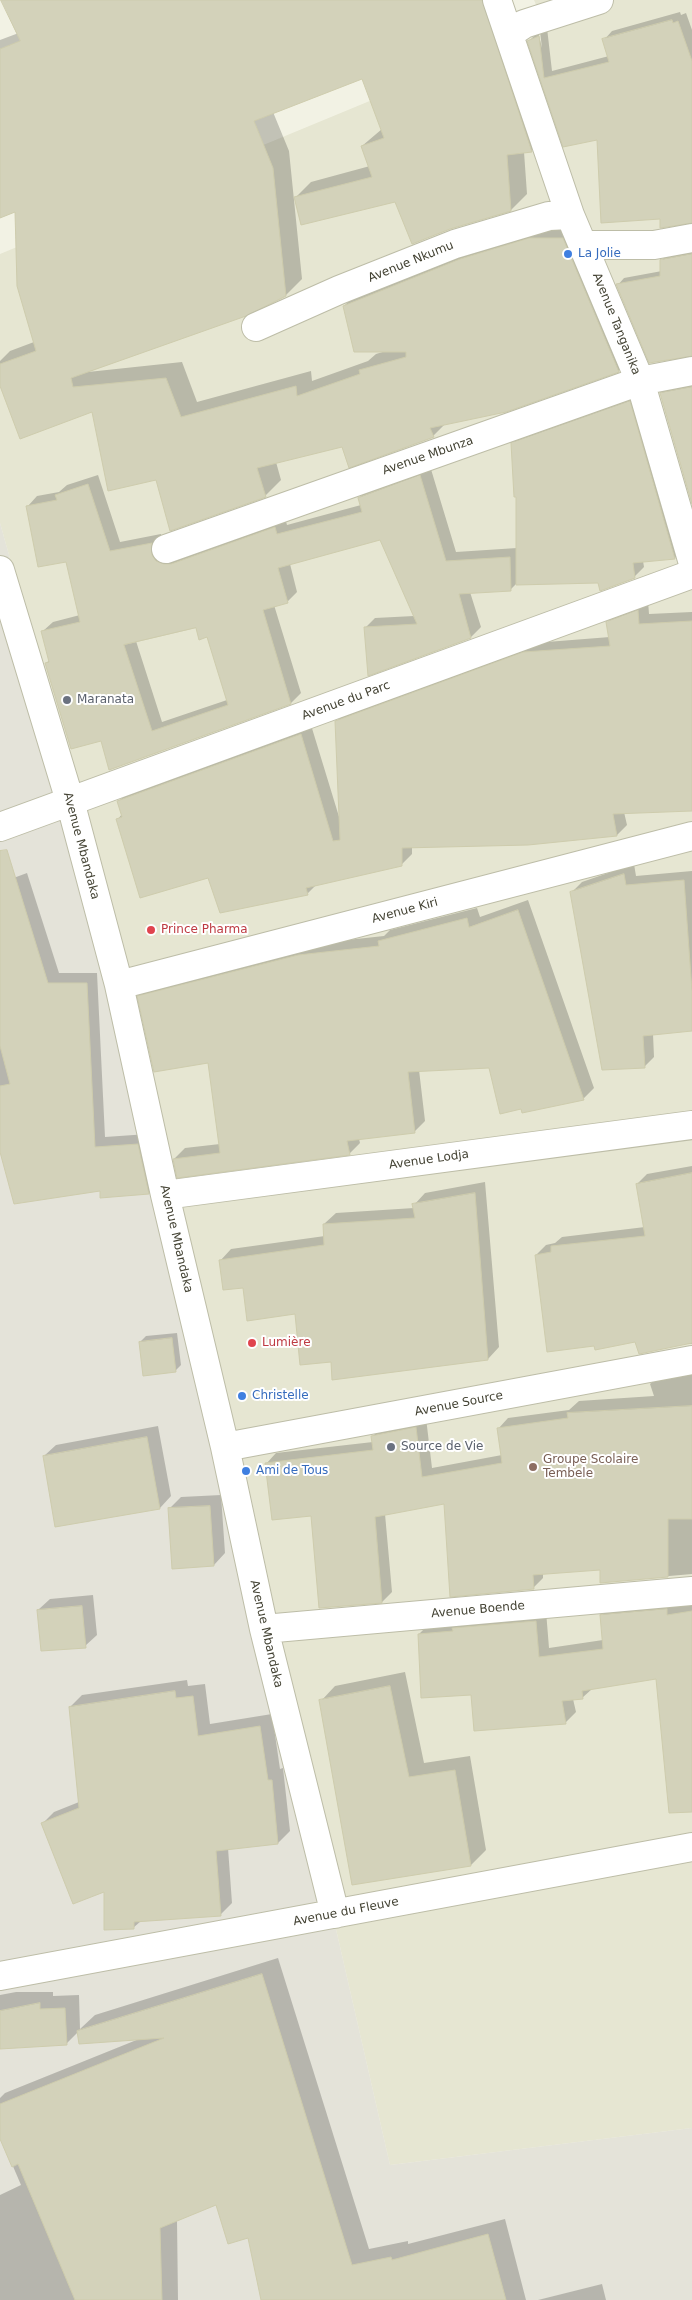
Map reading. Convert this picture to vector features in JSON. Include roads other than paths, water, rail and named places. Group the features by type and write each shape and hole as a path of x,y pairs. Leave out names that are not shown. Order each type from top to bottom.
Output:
{"street":[{"name":"Avenue Tanganika","path":"497,0 570,215 640,381 692,560"},
{"path":"509,34 524,24 599,0"},
{"name":"Avenue Nkumu","path":"256,327 339,290 455,244 549,216 570,215"},
{"path":"584,245 654,245 692,238"},
{"name":"Avenue Mbunza","path":"166,549 640,381 692,371"},
{"name":"Avenue Mbandaka","path":"0,570 70,801 119,985 165,1195 225,1447 264,1629 335,1914"},
{"name":"Avenue du Parc","path":"0,827 692,574"},
{"name":"Avenue Kiri","path":"119,985 692,836"},
{"name":"Avenue Lodja","path":"165,1195 692,1125"},
{"name":"Avenue Source","path":"225,1447 692,1360"},
{"name":"Avenue Boende","path":"264,1629 692,1591"},
{"name":"Avenue du Fleuve","path":"0,1976 692,1847"}],"place":[{"name":"La Jolie","path":"568,254"},
{"name":"Maranata","path":"67,700"},
{"name":"Prince Pharma","path":"151,930"},
{"name":"Lumière","path":"252,1343"},
{"name":"Christelle","path":"242,1396"},
{"name":"Source de Vie","path":"391,1447"},
{"name":"Groupe Scolaire Tembele","path":"533,1467"},
{"name":"Ami de Tous","path":"246,1471"}]}
